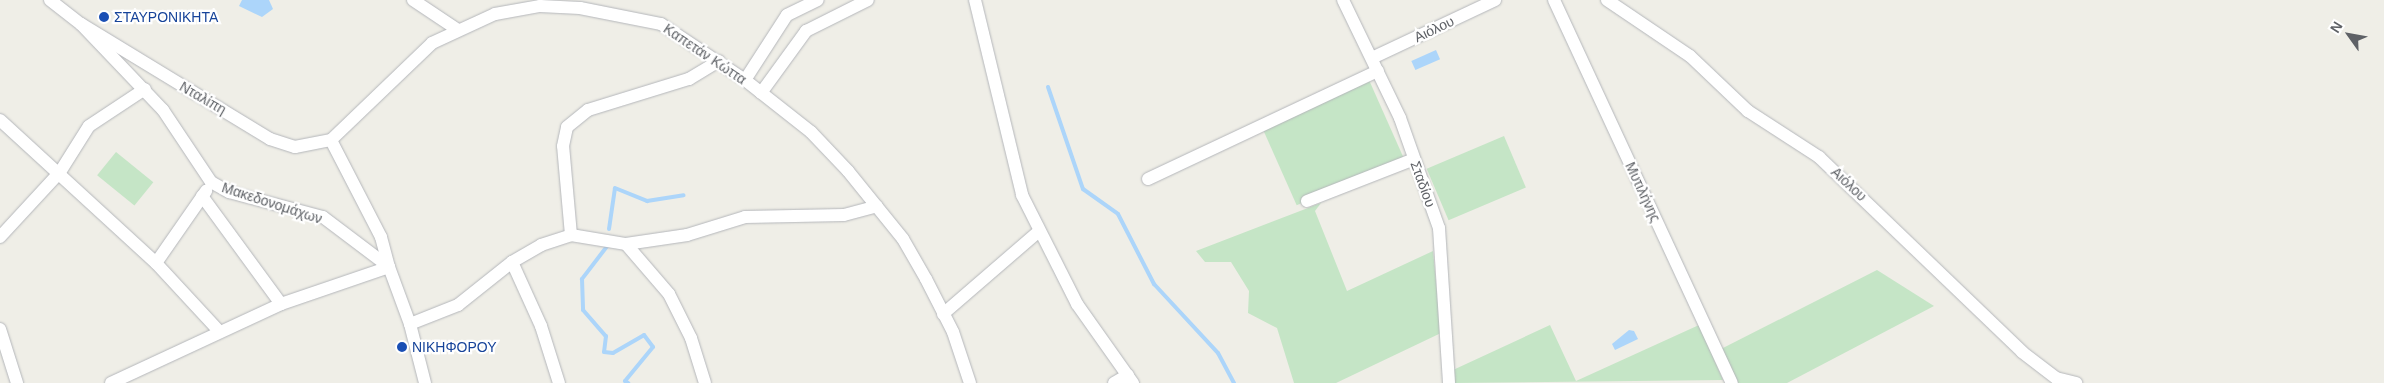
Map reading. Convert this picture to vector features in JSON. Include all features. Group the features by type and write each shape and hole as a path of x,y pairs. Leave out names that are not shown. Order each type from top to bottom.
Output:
{"street":[{"name":"Μακεδονομάχων","path":"50,0 81,24 145,89 211,182 229,192 322,217 389,267"},
{"name":"Μακεδονομάχων","path":"61,0 69,13"},
{"path":"413,0 458,30"},
{"path":"745,80 787,15 818,0"},
{"path":"974,0 1022,195 1077,304 1130,379 1114,383"},
{"name":"Σταδίου","path":"1343,0 1378,71 1414,159 1439,228 1448,383"},
{"name":"Αιόλου","path":"1372,58 1495,0"},
{"name":"Μυτιλήνης","path":"1554,0 1732,383"},
{"name":"Αιόλου","path":"1607,0 1690,56 1748,111 1820,157 2022,352 2056,378 2076,383"},
{"path":"761,93 806,31 862,1"},
{"name":"Καπετάν Κώττα","path":"331,140 432,42 495,14 540,6 580,8 661,24 719,61 812,132 877,206 903,239 943,314 970,383"},
{"name":"Νταλίπη","path":"81,24 270,139 295,147 331,140"},
{"path":"571,235 562,146 567,127 588,110 689,79 719,61"},
{"path":"1148,179 1378,71"},
{"path":"0,237 60,172 89,126 145,89"},
{"path":"0,120 60,172 156,263 219,331"},
{"path":"331,140 381,237 389,267 410,324 425,383"},
{"path":"1307,201 1414,159"},
{"path":"156,263 211,182"},
{"path":"202,196 281,304"},
{"path":"410,324 458,305 512,262 541,245 571,235 626,244 687,235 745,217 844,215 877,206"},
{"path":"943,314 1039,231"},
{"path":"626,244 669,294 692,338 705,383"},
{"path":"512,262 541,326 559,383"},
{"path":"110,383 281,304 389,267"},
{"path":"0,329 16,383"}],"green space":[{"path":"1369,80 1404,158 1297,205 1262,128"},
{"path":"1504,136 1526,188 1449,220 1427,169"},
{"path":"116,152 153,182 134,206 97,175"},
{"path":"1321,203 1315,211 1347,291 1433,251 1441,333 1336,383 1294,383 1277,328 1248,313 1249,291 1231,262 1205,262 1196,251"},
{"path":"1877,270 1934,306 1787,383 1738,383 1721,349"},
{"path":"1550,325 1576,381 1699,325 1723,380 1454,383 1453,370"}],"water":[{"path":"242,0 269,0 273,9 262,17 239,6"},
{"path":"1436,50 1440,59 1415,70 1411,61"},
{"path":"1629,330 1634,331 1638,339 1615,350 1612,344"}],"waterway":[{"path":"1048,87 1083,189 1118,214 1154,284 1218,353 1234,383"},
{"path":"609,229 615,188 647,201 684,195"},
{"path":"608,245 582,279 583,310 606,336 604,352 613,353 644,335 653,347 625,381 628,383"}],"place":[{"name":"ΣΤΑΥΡΟΝΙΚΗΤΑ","path":"104,17"},
{"name":"ΝΙΚΗΦΟΡΟΥ","path":"402,347"}]}
